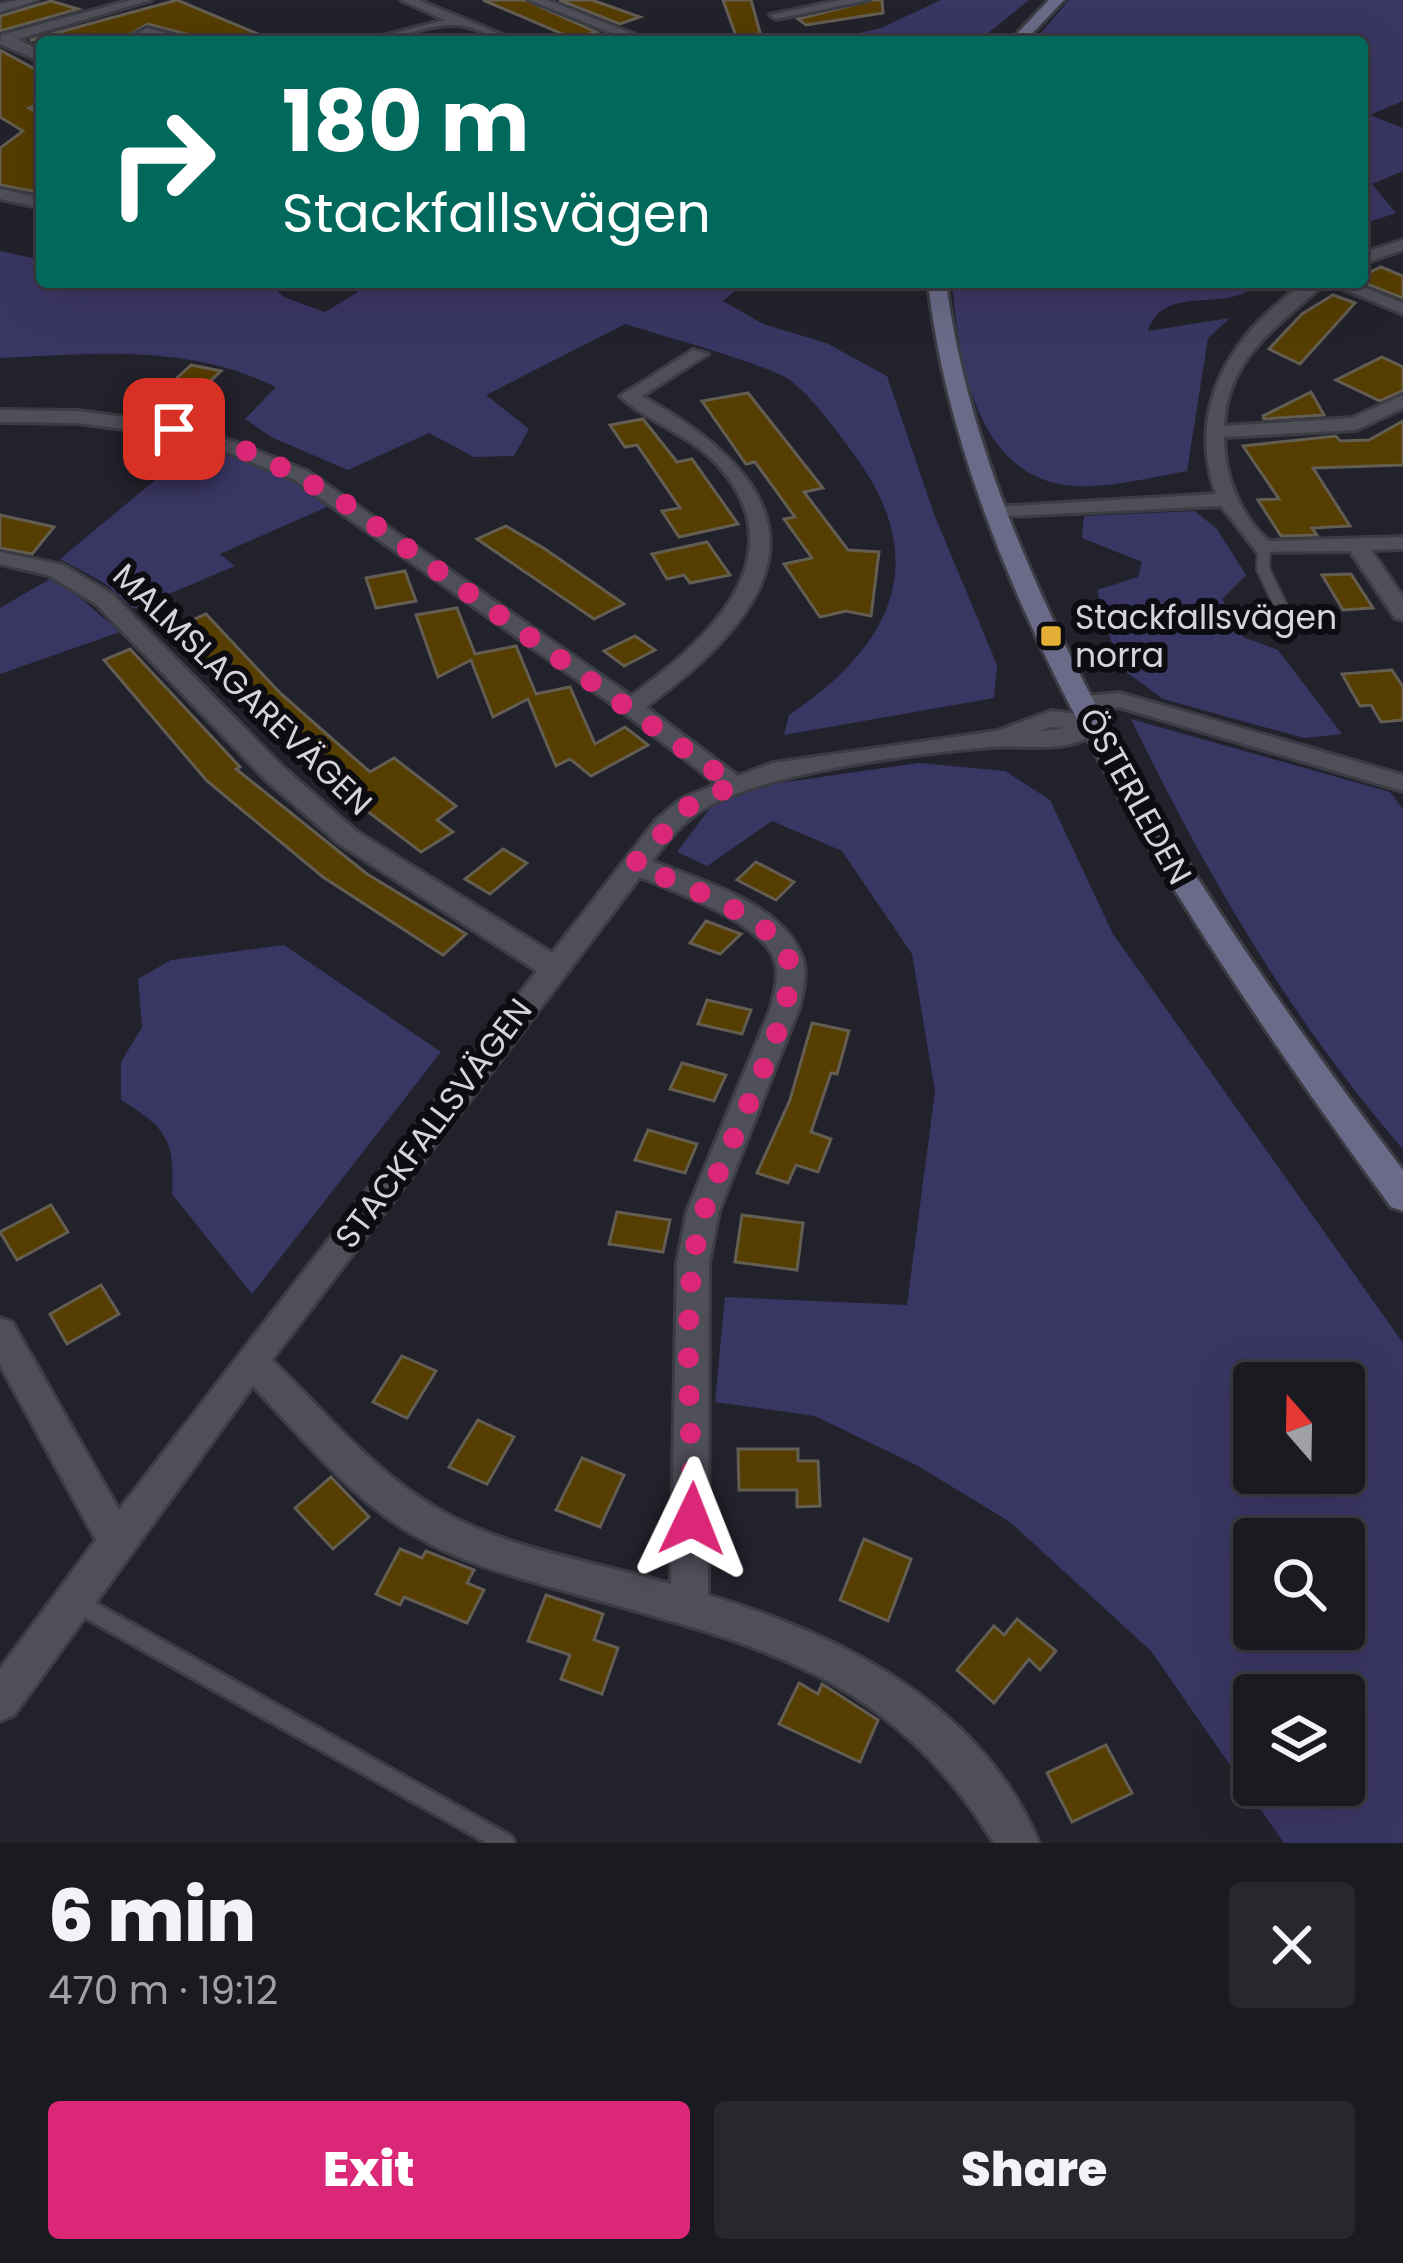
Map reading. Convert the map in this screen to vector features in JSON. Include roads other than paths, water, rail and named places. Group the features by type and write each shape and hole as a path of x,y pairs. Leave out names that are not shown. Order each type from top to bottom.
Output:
{"main road":[{"path":"1022,36 1057,0"},
{"name":"ÖSTERLEDEN","path":"939,288 947,366 994,513 1088,714 1263,1008 1403,1198"}],"street":[{"path":"0,8 32,0"},
{"path":"85,0 106,11"},
{"path":"3,39 145,0"},
{"path":"407,0 498,36"},
{"path":"535,0 631,36"},
{"path":"770,0 780,22 863,0"},
{"path":"392,36 459,20"},
{"path":"3,39 36,55"},
{"path":"0,194 36,201"},
{"path":"1368,258 1403,245"},
{"path":"1309,288 1266,319 1237,354 1220,392 1214,432 1226,500 1248,536 1264,548 1403,543"},
{"path":"1351,288 1403,309"},
{"path":"632,707 673,681 724,634 748,596 760,563 757,514 734,467 694,431 628,396 699,354"},
{"path":"1214,432 1356,424 1403,401"},
{"path":"0,416 79,417 174,429 270,460 336,497 734,785"},
{"path":"994,513 1226,500"},
{"path":"1358,547 1403,613"},
{"name":"MALMSLAGAREVÄGEN","path":"0,558 55,570 104,598 274,773 329,822 382,861 553,967"},
{"name":"STACKFALLSVÄGEN","path":"0,1701 77,1603 251,1361 553,967 634,864 690,805 734,785 815,762 993,740 1060,740 1088,714 1120,700 1403,783"},
{"path":"634,864 769,932 787,954 791,979 785,1008 703,1211 693,1263 688,1608"},
{"path":"0,1334 119,1545"},
{"path":"251,1361 390,1496 430,1525 487,1550 793,1641 865,1675 924,1720 987,1785 1018,1843"}],"lane":[{"path":"1264,548 1263,569 1285,615"},
{"path":"77,1603 505,1843"}],"place":[{"name":"Stackfallsvägen norra","path":"1051,636"}]}
